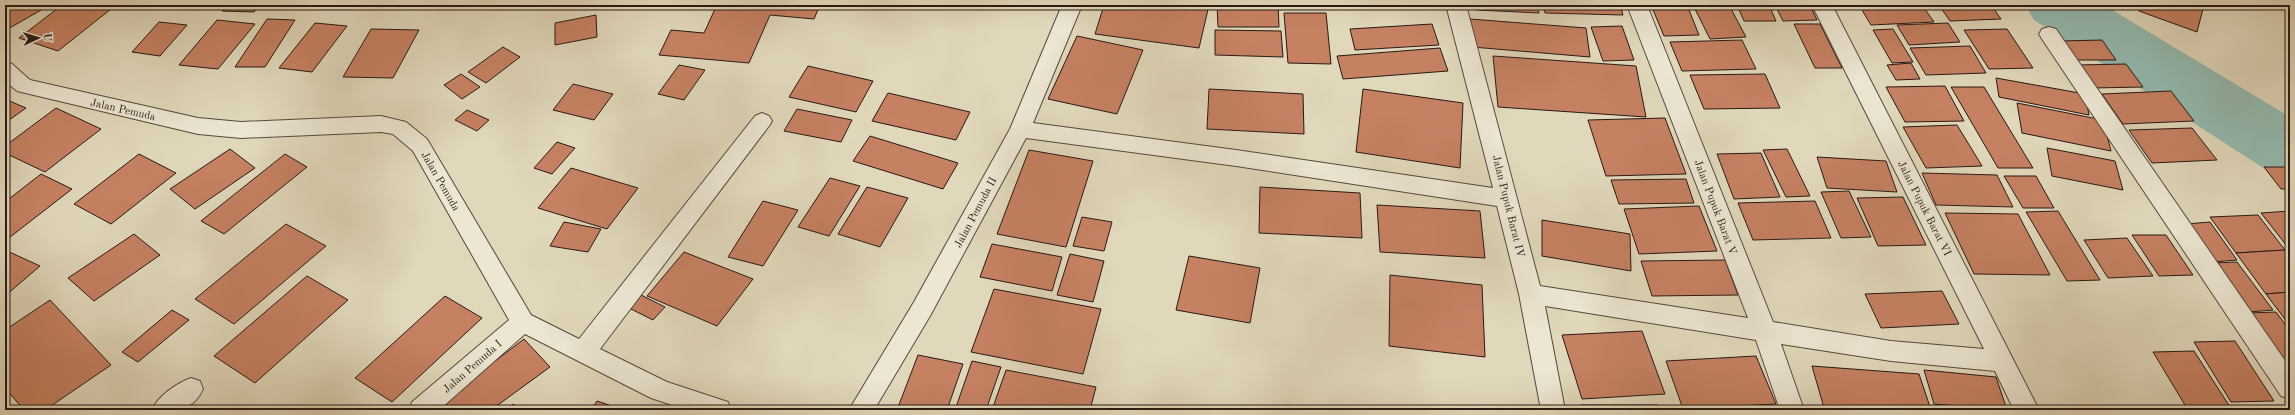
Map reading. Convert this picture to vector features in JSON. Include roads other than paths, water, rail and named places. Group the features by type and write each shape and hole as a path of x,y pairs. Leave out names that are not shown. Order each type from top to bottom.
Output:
{"street":[{"name":"Jalan Pemuda II","path":"861,410 922,309 1020,129 1072,5"},
{"name":"Jalan Pupuk Barat IV","path":"1456,5 1531,294 1553,410"},
{"name":"Jalan Pupuk Barat V","path":"1637,5 1765,332 1792,410"},
{"name":"Jalan Pupuk Barat VI","path":"1822,5 2027,410"},
{"path":"2049,34 2290,388"},
{"name":"Jalan Pemuda","path":"5,69 24,86 198,126 241,130 381,124 399,128 420,145 523,322"},
{"path":"583,352 762,121"},
{"path":"1020,129 1507,199"},
{"path":"1531,294 1891,351 2002,361"},
{"path":"523,322 660,390 719,410"},
{"name":"Jalan Pemuda I","path":"420,410 523,322"},
{"path":"164,410 191,389"}],"waterway":[{"path":"2056,5 2290,150"}]}
